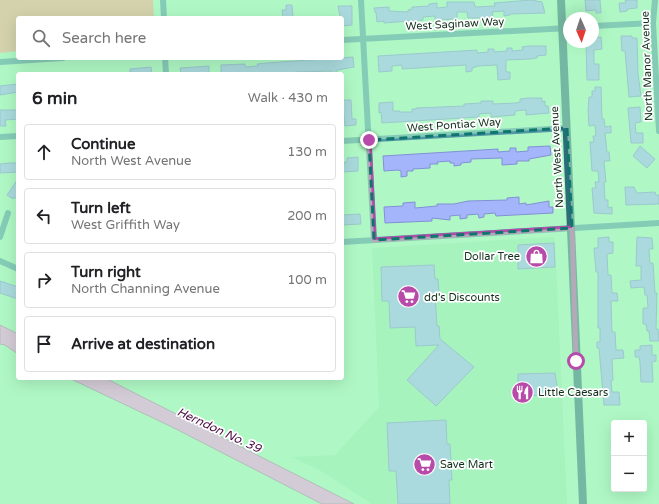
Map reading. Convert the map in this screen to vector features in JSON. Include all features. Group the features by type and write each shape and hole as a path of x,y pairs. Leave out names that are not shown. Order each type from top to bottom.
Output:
{"main road":[{"name":"North West Avenue","path":"561,0 563,12"},
{"name":"North West Avenue","path":"566,48 567,128 572,228 575,351 583,504"}],"street":[{"path":"163,0 164,16"},
{"path":"361,0 374,240"},
{"name":"North Manor Avenue","path":"655,0 653,22 657,59 659,131"},
{"path":"599,26 653,22"},
{"name":"West Saginaw Way","path":"344,40 563,28"},
{"path":"0,62 32,60"},
{"path":"165,60 166,72"},
{"name":"West Pontiac Way","path":"344,142 567,128"},
{"path":"0,137 16,136"},
{"path":"0,237 8,213"},
{"path":"344,242 659,223"},
{"path":"0,261 16,268"}],"highlighted area":[{"path":"567,128 572,228 374,240 369,140"}],"shaded area":[{"path":"0,0 153,0 154,16 16,16 16,51 0,53"},
{"path":"553,237 555,240 567,504 372,504 319,470 291,457 335,455 379,407 372,248"},
{"path":"0,325 16,333 16,353 5,345 0,344"},
{"path":"73,380 109,380 354,504 322,504 172,427"}],"building":[{"path":"531,0 542,2 545,13 510,14 504,16 504,11 492,12 493,17 468,18 467,12 457,12 457,19 435,20 435,16 423,17 423,20 384,23 384,21 377,22 374,8 389,7 389,11 408,12 408,10 412,9 412,7 429,6 429,4 437,3 437,8 447,7 447,2 474,2 475,7 495,6 494,3"},
{"path":"585,0 600,0 601,13 596,12 596,10 586,11"},
{"path":"625,0 637,0 637,8 627,9 627,11 620,12 619,3 626,3"},
{"path":"286,5 292,5 293,16 283,16 282,10 286,10"},
{"path":"338,6 352,6 352,25 344,26 344,16 340,16"},
{"path":"621,36 632,36 632,38 637,38 638,74 641,96 629,97 625,51 622,51"},
{"path":"599,37 601,37 602,49 594,50 594,64 599,64 599,80 587,80 586,48 599,48"},
{"path":"546,46 546,55 537,56 537,58 530,59 506,60 506,72 510,72 510,79 498,80 497,65 478,66 472,68 472,71 466,72 466,65 402,69 402,65 392,66 392,71 379,72 378,56 477,50 477,53 488,52 488,49 494,49 494,52 507,51 507,48 512,48 512,51 523,50 522,47"},
{"path":"353,57 354,67 337,70 337,72 221,72 221,65 245,64 245,67 258,66 257,64 267,63 310,60 344,60 344,58"},
{"path":"209,66 209,72 181,72 180,68"},
{"path":"151,67 152,72 130,72 130,69"},
{"path":"16,84 16,92 0,95 0,86"},
{"path":"595,87 601,87 602,119 604,119 605,127 611,126 611,133 605,133 607,152 609,152 610,161 604,161 606,182 604,182 605,200 608,200 608,208 612,207 612,214 594,213 592,188 596,188 595,182 599,182 598,171 592,171 590,142 594,142 593,136 596,136 595,125 589,126 588,110 589,97 592,97 592,91 595,91"},
{"path":"542,98 542,102 545,101 545,106 548,106 549,113 526,115 526,110 515,111 515,115 491,117 491,113 479,114 479,117 382,123 381,112 379,113 379,103 393,102 393,111 412,112 412,109 416,108 464,106 464,104 481,103 481,101 493,101 493,104 516,103 520,102 520,99"},
{"path":"344,100 351,100 352,119 356,119 356,125 345,126"},
{"path":"640,107 641,122 635,123 636,133 643,133 643,143 631,143 628,108"},
{"path":"0,110 16,110 16,119 5,120 6,126 0,126"},
{"path":"550,146 551,155 529,159 529,161 517,161 517,164 502,165 502,158 471,159 471,162 461,163 461,165 454,166 454,163 450,163 450,161 437,162 438,164 430,164 430,168 413,169 413,171 407,171 407,176 401,177 401,171 384,171 383,156 498,149 498,152 510,151 510,148 516,148 516,152 528,151 528,147"},
{"path":"640,146 655,159 647,168 633,156"},
{"path":"358,157 358,171 344,172 344,162 347,162 347,158"},
{"path":"16,163 16,172 0,173 0,164"},
{"path":"16,182 16,198 14,197 13,199 7,195"},
{"path":"625,187 634,187 637,193 655,192 656,195 659,195 659,204 626,205"},
{"path":"519,197 519,204 526,203 526,205 549,201 549,207 553,207 553,213 496,216 495,213 484,214 484,217 479,218 478,214 467,215 467,218 460,219 460,215 450,216 450,220 432,218 432,221 385,223 384,207 403,206 403,203 415,202 415,208 468,201 507,200 507,198"},
{"path":"360,214 361,224 344,225 344,215"},
{"path":"609,237 609,242 613,242 613,253 607,254 608,275 611,275 612,293 617,293 618,301 611,301 612,332 615,332 616,350 623,350 624,358 612,359 613,380 611,381 612,392 619,392 620,405 604,405 599,348 597,348 597,342 600,342 600,328 598,328 598,272 596,272 594,248 598,248 598,238"},
{"path":"637,237 652,238 653,249 649,249 650,263 653,263 655,293 657,293 656,329 658,329 659,341 650,341 649,331 647,331 646,324 643,324 643,308 648,308 647,295 645,295 644,287 631,288 630,281 641,280 641,266 636,266"},
{"name":"Dollar Tree","path":"554,243 555,267 518,269 518,245"},
{"path":"434,265 435,279 438,279 439,292 435,292 437,326 439,326 440,339 474,367 436,406 407,380 439,345 416,346 415,327 390,328 389,301 382,301 381,267"},
{"path":"0,281 16,286 16,298 0,293"},
{"path":"652,345 652,355 656,355 656,361 652,362 653,382 641,382 640,362 639,357 635,357 635,350 640,350 640,346"},
{"path":"555,373 558,393 556,395 518,396 518,374"},
{"path":"446,420 447,444 450,444 452,480 449,480 450,504 398,504 396,471 389,471 387,423"}],"place":[{"name":"Dollar Tree","path":"536,256"},
{"name":"dd's Discounts","path":"409,297"},
{"name":"Little Caesars","path":"523,392"},
{"name":"Save Mart","path":"425,464"}],"route":[{"path":"369,140 374,240 572,228 576,361"}],"water label":[{"name":"Herndon No. 39","path":"219,430"}]}
